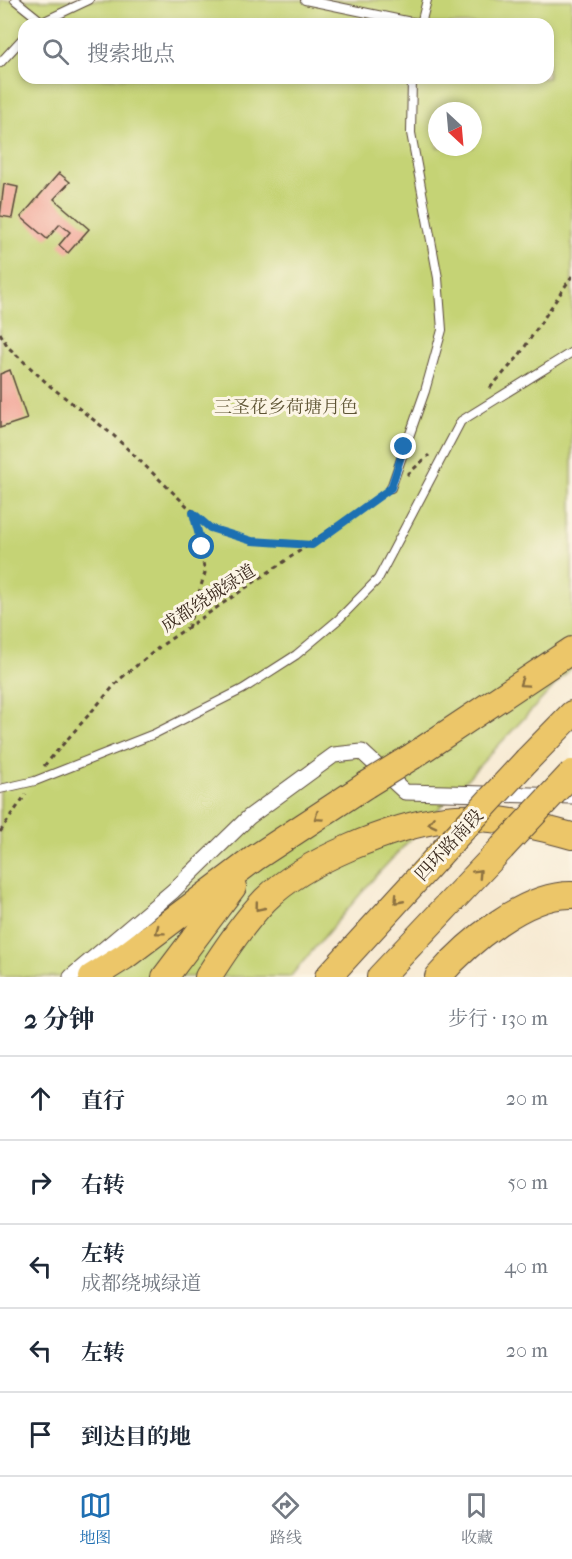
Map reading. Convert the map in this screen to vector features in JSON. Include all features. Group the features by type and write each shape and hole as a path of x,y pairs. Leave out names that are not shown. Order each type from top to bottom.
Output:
{"highway":[{"path":"92,977 124,957 255,858 572,650"},
{"name":"四环路南段","path":"328,977 572,714"},
{"path":"387,972 572,773"},
{"path":"208,977 228,946 266,899 311,867 350,847 446,819 500,820 572,836"},
{"path":"165,977 255,858"},
{"path":"438,977 456,955 511,914 557,894 572,895"}],"street":[{"path":"71,977 173,891 249,817 334,755 363,752 405,792 572,796"}],"lane":[{"path":"15,0 34,18"},
{"path":"50,18 89,0"},
{"path":"305,0 392,18"},
{"path":"422,18 427,0"},
{"path":"0,63 18,43"},
{"path":"391,488 425,391 442,330 438,278 411,133 412,84"},
{"path":"0,789 34,781 154,734 243,689 296,655 339,619 378,579 460,421 572,352"}],"path":[{"path":"489,389 519,357 572,276"},
{"path":"0,333 8,347 41,378 113,435 210,528 252,541 312,545"},
{"name":"成都绕城绿道","path":"0,832 51,755 120,679 162,645 312,545 391,488 431,453"},
{"path":"188,629 205,573 193,513"}],"green space":[{"name":"三圣花乡荷塘月色","path":"0,0 572,0 572,667 374,878 290,977 0,977"}],"building":[{"path":"59,173 70,182 54,199 89,229 68,253 59,245 70,232 60,224 47,239 21,217"},
{"path":"4,184 18,187 12,218 0,216"},
{"path":"10,370 27,419 0,428 0,374"}],"route":[{"path":"202,547 193,513 210,528 252,541 312,545 391,488 404,447"}]}
